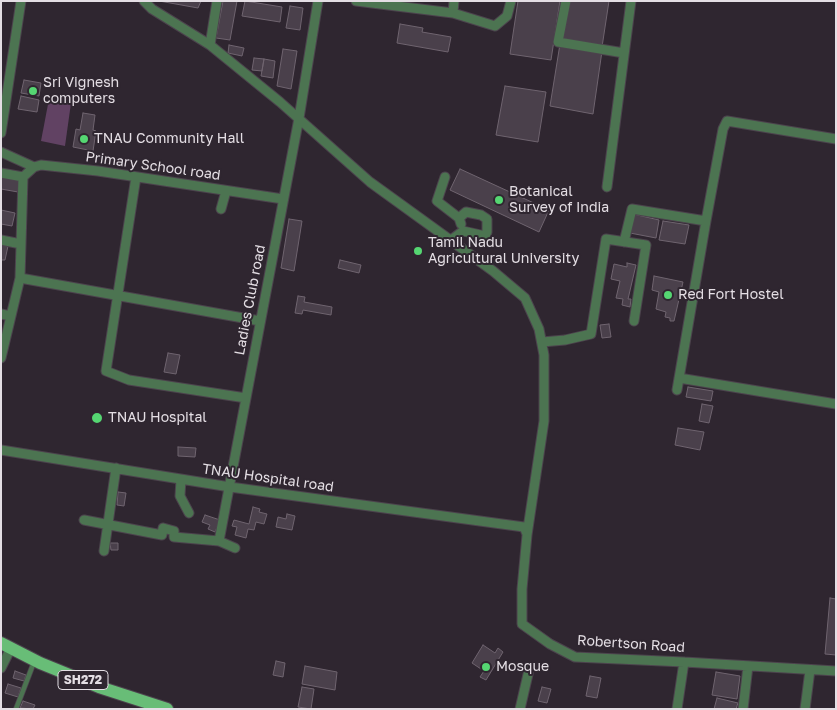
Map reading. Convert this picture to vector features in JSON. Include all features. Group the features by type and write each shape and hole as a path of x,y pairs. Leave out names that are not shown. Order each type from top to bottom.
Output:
{"main road":[{"name":"SH272","path":"6,646 35,661 99,687 167,709"}],"street":[{"path":"1,133 21,1"},
{"path":"144,1 152,9 210,45 299,118 370,182 494,271 524,298 539,329 544,355 544,421 527,535"},
{"path":"210,45 217,1"},
{"name":"Ladies Club road","path":"220,541 299,118 318,1"},
{"path":"356,1 453,13 495,26 507,16 511,1"},
{"path":"453,13 454,1"},
{"path":"566,1 558,42 624,52"},
{"path":"607,187 631,1"},
{"path":"677,390 723,129 727,121 836,139"},
{"path":"1,152 34,167 23,177 20,278 1,358"},
{"name":"Primary School road","path":"34,167 41,165 136,176 283,199"},
{"path":"1,173 23,177"},
{"path":"136,176 106,371 129,380 246,398"},
{"path":"445,177 437,201 459,218 463,231"},
{"path":"221,209 226,191"},
{"path":"624,242 632,209 706,221"},
{"path":"451,240 463,231 485,236 488,232 487,219 481,215 466,212 459,218"},
{"path":"542,342 565,340 591,334 606,239 646,245 634,321"},
{"path":"1,240 21,244"},
{"path":"20,278 260,322"},
{"path":"1,314 11,316"},
{"path":"679,378 836,404"},
{"name":"TNAU Hospital road","path":"1,450 230,487 524,527 527,535"},
{"path":"104,551 116,468"},
{"path":"181,479 180,496 189,513"},
{"path":"84,520 162,535 163,528 174,531 174,537 220,541 235,548"},
{"name":"Robertson Road","path":"527,535 522,589 522,624 550,644 575,657 836,671"},
{"path":"1,668 6,646"},
{"path":"677,709 684,662"},
{"path":"743,709 748,666"},
{"path":"520,709 529,670"},
{"path":"805,709 810,670"}],"lane":[{"path":"16,709 35,661"}],"shaded area":[{"path":"49,99 71,103 65,146 41,141"}],"building":[{"path":"159,1 201,1 198,8"},
{"path":"223,1 237,1 230,40 216,38"},
{"path":"245,1 282,7 280,22 242,16"},
{"path":"518,1 560,1 551,60 510,54"},
{"path":"567,1 609,1 602,47 561,40"},
{"path":"290,6 303,8 300,30 286,28"},
{"path":"400,24 423,28 422,32 451,37 448,52 397,43"},
{"path":"560,44 602,51 593,114 550,106"},
{"path":"229,45 244,48 242,56 228,53"},
{"path":"283,49 297,51 291,89 277,86"},
{"path":"254,58 264,59 262,71 252,70"},
{"path":"264,59 275,61 273,78 261,76"},
{"path":"24,80 41,83 39,96 21,93"},
{"path":"505,86 546,92 538,142 496,135"},
{"path":"21,96 39,100 37,112 18,109"},
{"name":"TNAU Community Hall","path":"83,113 95,115 93,130 96,131 93,151 73,147 76,129 80,130"},
{"name":"Botanical Survey of India","path":"460,169 549,210 539,232 450,190"},
{"path":"1,177 19,180 18,192 1,189"},
{"path":"1,210 15,213 12,226 1,224"},
{"path":"633,214 659,220 656,238 630,233"},
{"path":"289,219 302,221 294,271 281,268"},
{"path":"663,221 689,225 685,244 659,240"},
{"path":"1,245 8,246 5,260 1,260"},
{"path":"340,260 361,265 359,273 338,268"},
{"path":"627,263 636,265 628,299 631,299 630,307 622,305 623,299 616,298 620,281 611,279 614,264 627,267"},
{"path":"654,276 683,282 674,321 670,321 670,318 665,317 666,312 656,309 659,292 652,290"},
{"path":"298,296 305,297 304,302 332,307 331,315 303,310 302,314 295,313"},
{"path":"609,324 611,337 602,338 600,325"},
{"path":"168,353 180,355 176,374 164,372"},
{"path":"688,387 713,391 711,401 686,397"},
{"path":"702,404 713,406 709,423 699,421"},
{"path":"678,428 704,432 700,450 675,445"},
{"path":"178,447 196,448 195,457 178,456"},
{"path":"118,492 126,493 124,506 117,505"},
{"path":"253,507 260,509 259,512 267,514 264,524 256,522 254,530 248,529 246,538 235,535 237,527 232,526 234,520 249,524"},
{"path":"287,514 295,516 292,530 276,527 278,517 286,519"},
{"path":"205,515 220,520 215,532 208,529 210,525 202,522"},
{"path":"110,543 118,543 118,550 111,550"},
{"path":"830,598 836,599 836,655 825,654"},
{"name":"Mosque","path":"483,645 495,653 498,648 503,652 486,680 480,677 484,671 472,663"},
{"path":"276,661 285,663 283,677 273,675"},
{"path":"305,666 337,672 335,690 302,684"},
{"path":"15,671 26,675 24,681 13,678"},
{"path":"716,672 740,676 737,699 712,695"},
{"path":"590,676 601,678 597,698 586,696"},
{"path":"8,684 21,688 18,697 5,693"},
{"path":"302,687 314,689 311,709 298,707"},
{"path":"542,687 551,689 547,703 538,701"},
{"path":"717,698 738,703 736,709 714,709"},
{"path":"23,701 35,705 33,709 20,708"}],"place":[{"name":"Sri Vignesh computers","path":"33,91"},
{"name":"TNAU Community Hall","path":"84,139"},
{"name":"Botanical Survey of India","path":"499,200"},
{"name":"Tamil Nadu Agricultural University","path":"418,251"},
{"name":"Red Fort Hostel","path":"668,295"},
{"name":"TNAU Hospital","path":"97,418"},
{"name":"Mosque","path":"486,667"}]}
